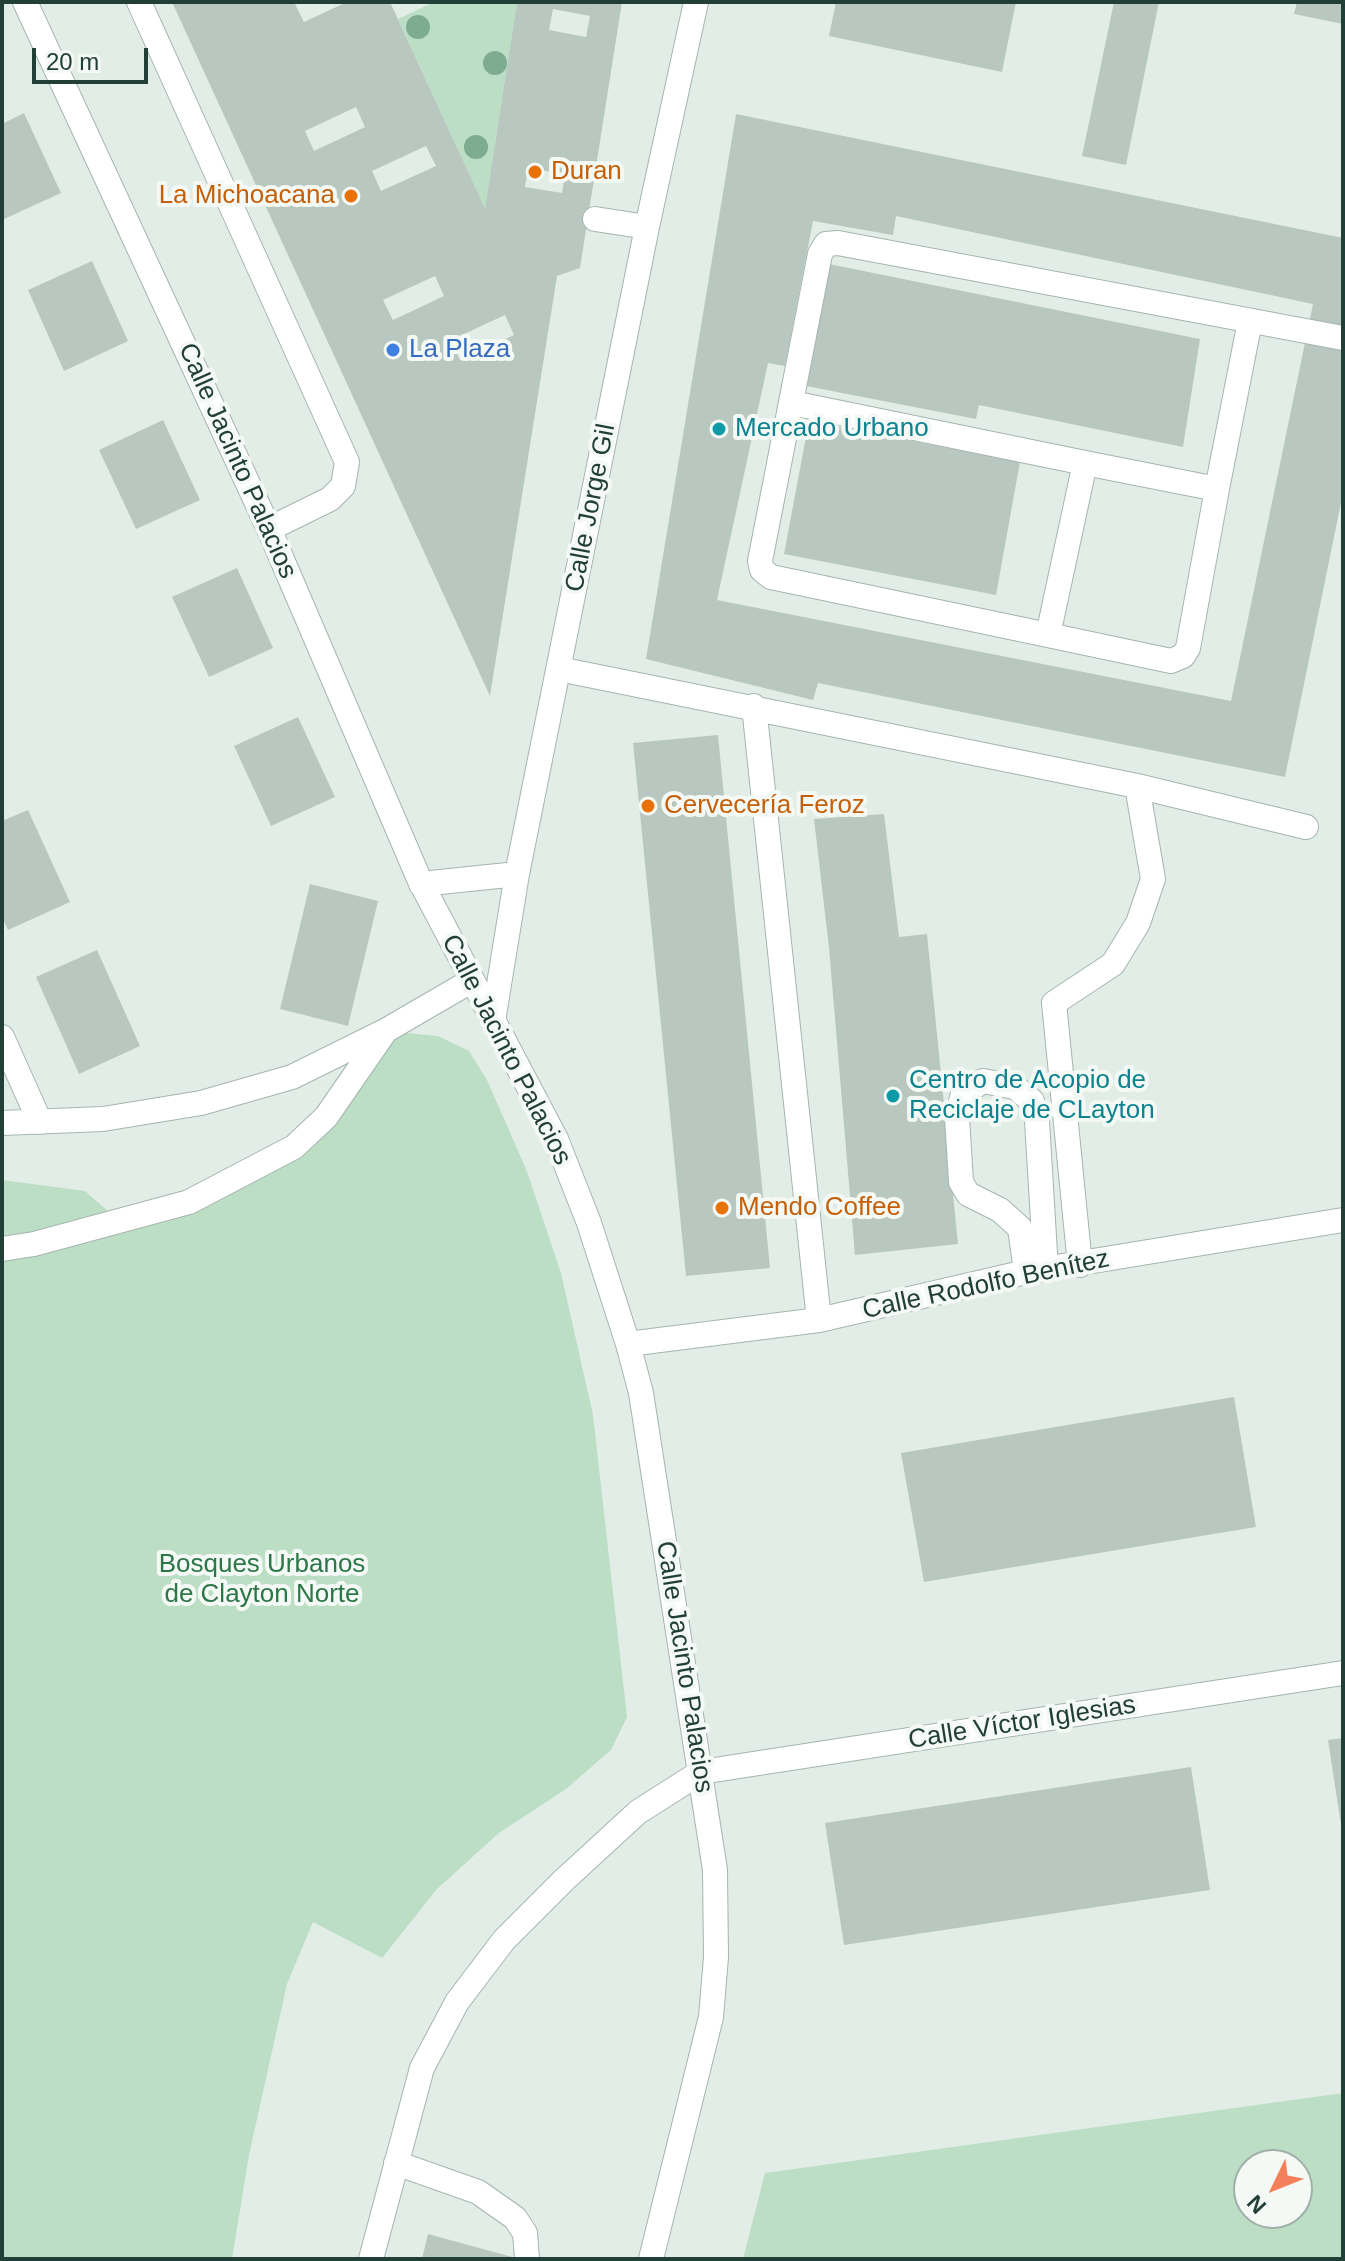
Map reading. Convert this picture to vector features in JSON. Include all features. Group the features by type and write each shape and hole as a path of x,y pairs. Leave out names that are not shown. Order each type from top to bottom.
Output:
{"street":[{"name":"Calle Jacinto Palacios","path":"25,2 269,529 421,884 471,981 494,1015 556,1139 589,1223 628,1344 641,1393 715,1870 716,1957 711,2017 651,2259"},
{"path":"139,2 347,462 343,486 330,499 269,529"},
{"name":"Calle Jorge Gil","path":"494,1015 517,874 647,227 696,2"},
{"path":"595,219 647,227"},
{"path":"1250,321 1188,648 1183,656 1171,661 771,577 762,570 760,561 820,254 826,244 838,243 1343,338"},
{"path":"792,403 1217,489"},
{"path":"1048,635 1085,463"},
{"path":"559,669 754,706 1137,786 1306,827"},
{"path":"754,706 819,1320"},
{"path":"1080,1265 1054,1003 1113,964 1138,923 1153,879 1137,786"},
{"path":"421,884 517,874"},
{"path":"2,1123 103,1119 201,1103 292,1077 385,1031 471,981"},
{"path":"2,1249 34,1244 189,1202 294,1147 326,1117 385,1031"},
{"path":"2,1037 40,1122"},
{"path":"983,1081 1015,1087 1032,1101 1037,1121 1036,1271 1020,1228 1000,1210 968,1194 961,1182 957,1117 963,1094 983,1081"},
{"name":"Calle Rodolfo Benítez","path":"628,1344 819,1320 1036,1271 1343,1220"},
{"name":"Calle Víctor Iglesias","path":"701,1772 1343,1673"},
{"path":"371,2259 422,2068 457,2002 504,1940 638,1812 701,1772"},
{"path":"396,2163 478,2192 515,2218 525,2233 527,2259"}],"green space":[{"path":"434,2 517,2 485,208 398,19"},
{"name":"Bosques Urbanos de Clayton Norte","path":"385,1031 438,1036 469,1051 487,1080 526,1169 561,1273 593,1415 627,1717 611,1750 566,1789 499,1833 437,1889 382,1958 313,1922 287,1984 249,2155 232,2259 2,2259 2,1180 85,1191 118,1220 294,1146"},
{"path":"1343,2093 1343,2259 743,2259 765,2173"}],"building":[{"name":"La Plaza","path":"172,2 294,2 304,22 347,2 390,2 485,208 517,2 622,2 580,268 557,276 490,696","holes":["553,9 590,16 586,37 549,30","356,107 365,127 314,151 305,131","426,146 436,166 381,191 372,171","528,168 565,174 562,193 525,187","435,276 444,296 393,320 383,300","505,315 514,335 460,360 451,340"]},
{"path":"836,2 1016,2 1002,72 829,36"},
{"path":"1114,2 1159,2 1126,165 1082,156"},
{"path":"1297,2 1343,2 1343,24 1294,14"},
{"path":"24,113 61,193 2,220 2,124"},
{"name":"Mercado Urbano","path":"736,114 1343,238 1343,493 1285,777 818,683 813,700 646,659","holes":["896,216 1313,304 1231,701 717,600 768,363 785,366 813,221 893,235"]},
{"path":"92,261 128,341 64,371 28,290"},
{"path":"829,264 1200,339 1183,447 979,405 976,419 806,386"},
{"path":"163,420 200,500 136,529 99,450"},
{"path":"809,421 1020,462 996,595 784,554"},
{"path":"237,568 273,648 209,677 172,597"},
{"path":"298,717 335,797 271,826 234,746"},
{"path":"718,735 770,1268 686,1276 633,743"},
{"path":"28,810 70,902 8,930 2,917 2,821"},
{"name":"Centro de Acopio de Reciclaje de CLayton","path":"884,814 899,937 927,934 958,1244 855,1255 829,948 814,819"},
{"path":"310,884 378,901 348,1026 280,1009"},
{"path":"97,950 140,1046 79,1074 36,977"},
{"path":"1234,1397 1256,1527 924,1582 901,1453"},
{"path":"1343,1738 1343,1825 1341,1825 1328,1740"},
{"path":"1191,1767 1210,1890 844,1945 825,1823"},
{"path":"428,2234 516,2258 422,2259"}],"place":[{"name":"Duran","path":"535,172"},
{"name":"La Michoacana","path":"351,196"},
{"name":"La Plaza","path":"393,350"},
{"name":"Mercado Urbano","path":"719,429"},
{"name":"Cervecería Feroz","path":"648,806"},
{"name":"Centro de Acopio de Reciclaje de CLayton","path":"893,1096"},
{"name":"Mendo Coffee","path":"722,1208"}]}
